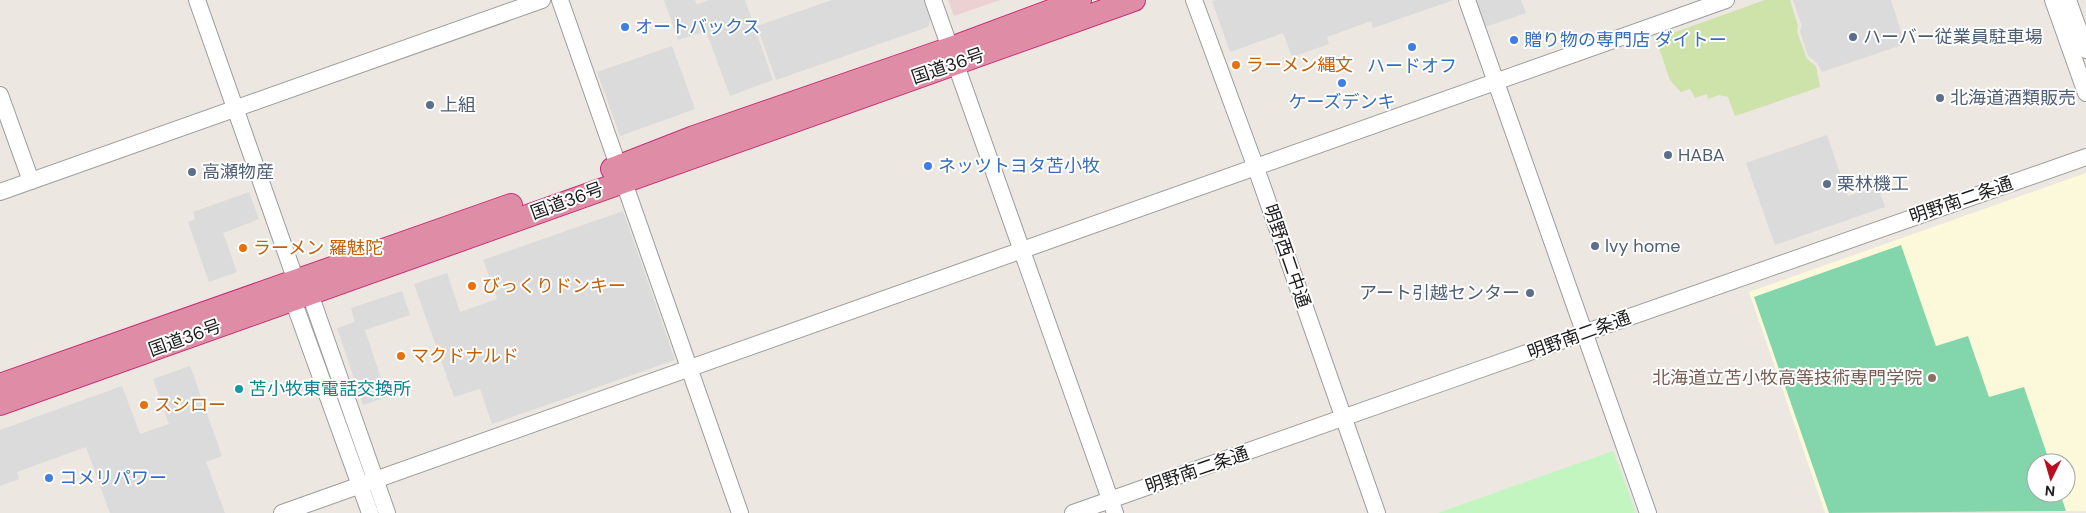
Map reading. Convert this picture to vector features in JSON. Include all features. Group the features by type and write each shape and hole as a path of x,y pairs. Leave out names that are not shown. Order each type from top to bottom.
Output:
{"highway":[{"name":"国道36号","path":"953,56 1080,0"},
{"name":"国道36号","path":"0,404 622,173 694,137 1134,0"},
{"name":"国道36号","path":"0,385 300,291"}],"street":[{"path":"197,0 300,291 376,480 387,513"},
{"path":"0,192 542,0"},
{"path":"560,0 740,513"},
{"path":"933,0 1113,506"},
{"name":"明野西二中通","path":"1194,0 1256,168 1377,513"},
{"path":"1467,0 1648,513"},
{"path":"282,513 1726,0"},
{"path":"2053,0 2086,93"},
{"path":"2068,0 2086,50"},
{"path":"0,95 31,181"},
{"name":"明野南二条通","path":"1073,513 1113,506 1344,419 2086,157"},
{"path":"300,291 370,513"}],"shaded area":[{"path":"664,0 695,0 697,4 709,0 745,0 773,80 730,96 706,31 678,40"},
{"path":"832,0 925,0 931,18 928,27 776,80 757,26"},
{"path":"948,0 1000,0 954,16"},
{"path":"1454,0 1373,28 1371,21 1327,37 1329,44 1292,57 1283,33 1230,52 1212,1"},
{"path":"1475,0 1521,0 1526,13 1485,27"},
{"name":"ハーバー従業員駐車場","path":"1793,0 1891,0 1905,44 1822,72 1817,63 1808,56 1800,31 1802,26"},
{"path":"672,46 695,109 620,136 597,72"},
{"path":"1827,135 1848,196 1878,186 1885,207 1775,245 1746,163"},
{"name":"北海道立苫小牧高等技術専門学院","path":"2086,173 2086,511 1825,513 1749,292"},
{"path":"249,192 259,219 223,233 237,272 209,282 188,222 195,219 193,212"},
{"path":"623,211 675,360 492,424 480,389 454,397 414,284 447,273 460,312 497,299 483,260"},
{"path":"402,291 410,315 365,330 387,397 363,405 337,328 355,322 351,308"},
{"path":"190,366 222,456 206,462 225,513 110,513 86,447 17,472 19,479 0,486 0,430 122,386 140,434 169,424 153,379"}],"green space":[{"path":"1765,0 1790,0 1798,26 1797,32 1807,59 1816,66 1820,87 1735,116 1728,97 1719,95 1708,99 1707,94 1695,98 1690,89 1681,92 1670,80 1656,39"},
{"path":"1901,245 1936,346 1968,336 1989,397 2024,387 2047,453 2026,453 2026,503 2063,503 2066,511 1829,513 1754,297"},
{"path":"1613,451 1636,513 1438,513"}],"place":[{"name":"オートバックス","path":"625,27"},
{"name":"ハーバー従業員駐車場","path":"1853,37"},
{"name":"贈り物の専門店 ダイトー","path":"1514,40"},
{"name":"ハードオフ","path":"1412,47"},
{"name":"ラーメン縄文","path":"1236,65"},
{"name":"ケーズデンキ","path":"1342,83"},
{"name":"北海道酒類販売","path":"1940,98"},
{"name":"上組","path":"430,105"},
{"name":"HABA","path":"1668,155"},
{"name":"ネッツトヨタ苫小牧","path":"928,166"},
{"name":"高瀬物産","path":"192,172"},
{"name":"栗林機工","path":"1827,184"},
{"name":"lvy home","path":"1595,246"},
{"name":"ラーメン 羅魅陀","path":"243,248"},
{"name":"びっくりドンキー","path":"472,286"},
{"name":"アート引越センター","path":"1530,293"},
{"name":"マクドナルド","path":"401,356"},
{"name":"北海道立苫小牧高等技術専門学院","path":"1932,378"},
{"name":"苫小牧東電話交換所","path":"239,389"},
{"name":"スシロー","path":"144,405"},
{"name":"コメリパワー","path":"49,478"}]}
